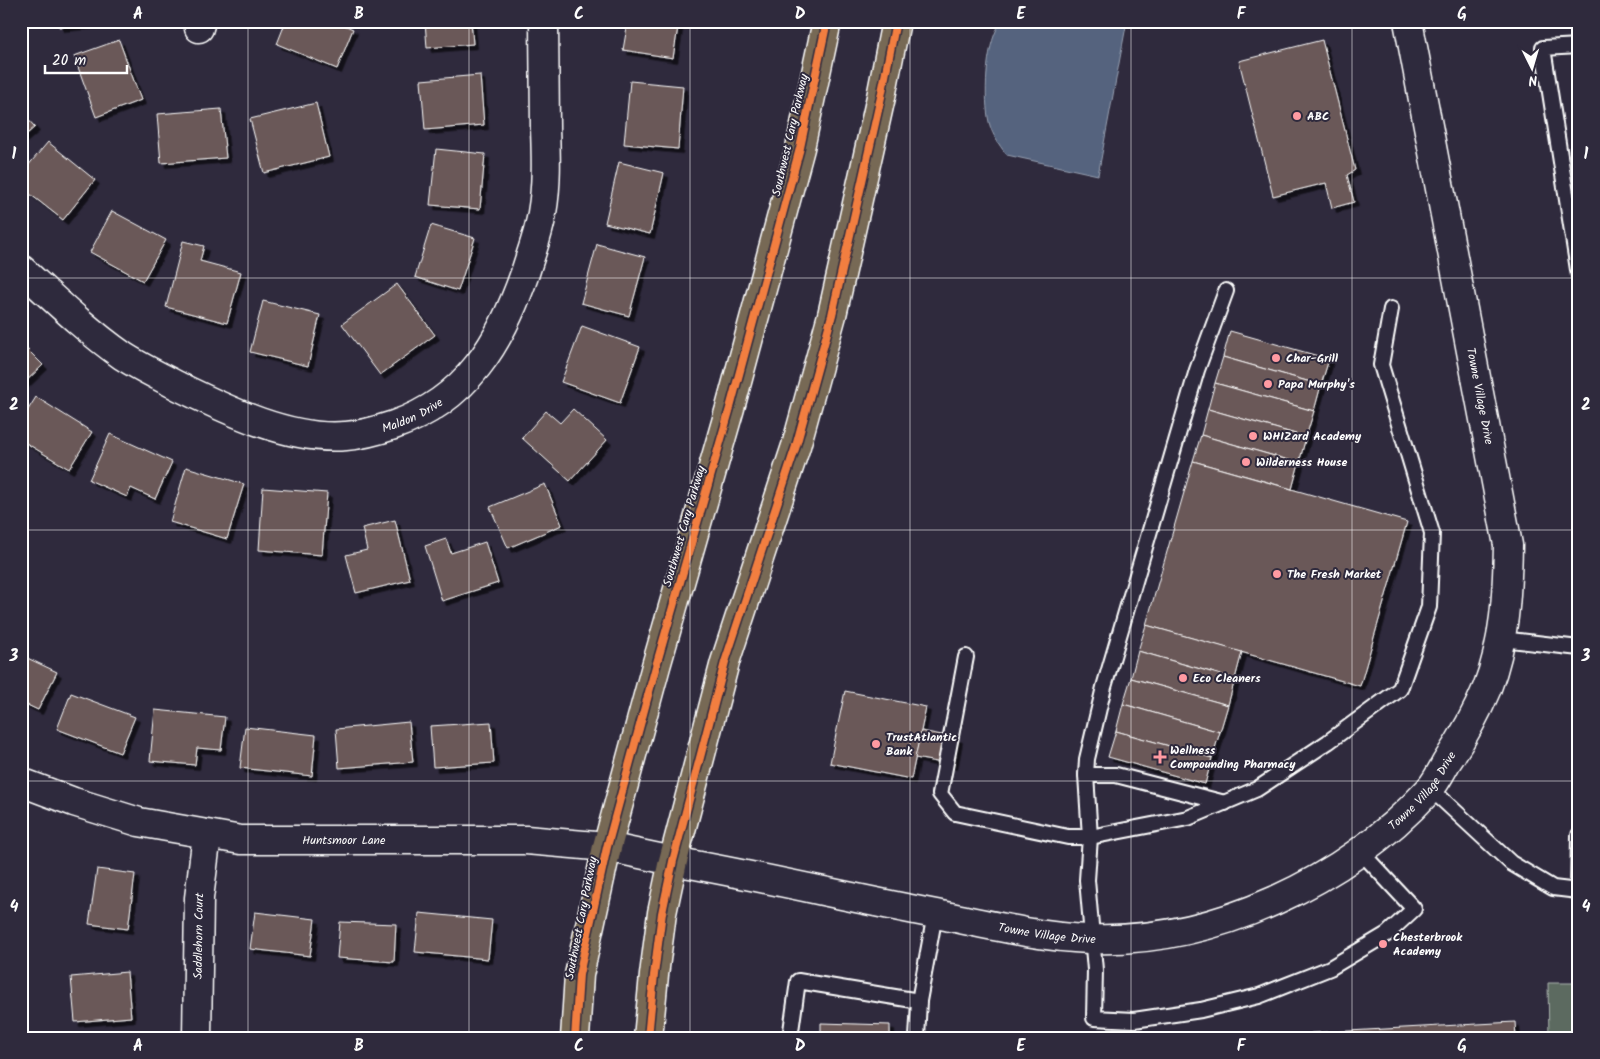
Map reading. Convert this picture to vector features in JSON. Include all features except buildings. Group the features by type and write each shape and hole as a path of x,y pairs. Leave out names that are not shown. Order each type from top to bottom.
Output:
{"main road":[{"name":"Southwest Cary Parkway","path":"575,1038 579,975 607,847 656,666 730,408 800,148 826,21"},
{"path":"648,1038 657,948 672,861 726,662 796,446 832,315 881,98 896,21"}],"street":[{"name":"Maldon Drive","path":"21,269 72,316 124,357 202,398 264,423 288,431 320,436 346,436 375,431 403,422 429,410 468,378 484,358 501,331 514,303 533,246 542,214 546,177 544,21"},
{"name":"Towne Village Drive","path":"672,861 1051,936 1092,939 1145,936 1195,927 1242,913 1280,898 1320,878 1360,851 1396,821 1430,788 1470,725 1488,686 1502,639 1506,601 1508,545 1408,21"},
{"name":"Huntsmoor Lane","path":"21,782 74,802 139,822 251,841 526,840 607,847 672,861"},
{"name":"Saddlehorn Court","path":"197,1038 199,898 206,834"}],"lane":[{"path":"1579,46 1543,48 1579,276"},
{"path":"1226,291 1197,370 1104,687 1088,759 1086,775 1090,837 1087,880 1095,970 1094,1018 1134,1020 1201,1010 1259,996 1330,968 1387,934 1414,909 1360,851"},
{"path":"966,657 940,794 955,813 1068,837 1090,837 1188,818 1258,789 1328,742 1400,689 1429,607 1432,534 1381,365 1391,309"},
{"path":"1502,639 1579,648"},
{"path":"1086,775 1116,775 1225,803"},
{"path":"1430,788 1512,864 1554,888 1578,891 1579,835"},
{"path":"917,1038 919,1001 935,914"},
{"path":"790,1038 798,981 919,1001"}],"green space":[{"path":"1548,983 1579,983 1579,1038 1549,1038"}],"water":[{"path":"1002,21 1100,21 1126,26 1098,175 1007,155 998,142 988,117 986,81 992,40"}],"cycle path":[{"path":"575,1038 579,975 607,847 656,666 730,408 800,148 827,21"},
{"path":"648,1038 662,913 673,861 725,662 796,446 832,315 881,97 896,21"}],"place":[{"name":"ABC","path":"1297,116"},
{"name":"Char-Grill","path":"1276,358"},
{"name":"Papa Murphy's","path":"1268,384"},
{"name":"WHIZard Academy","path":"1253,436"},
{"name":"Wilderness House","path":"1246,462"},
{"name":"The Fresh Market","path":"1277,574"},
{"name":"Eco Cleaners","path":"1183,678"},
{"name":"TrustAtlantic Bank","path":"876,744"},
{"name":"Wellness Compounding Pharmacy","path":"1160,757"},
{"name":"Chesterbrook Academy","path":"1383,944"}]}
